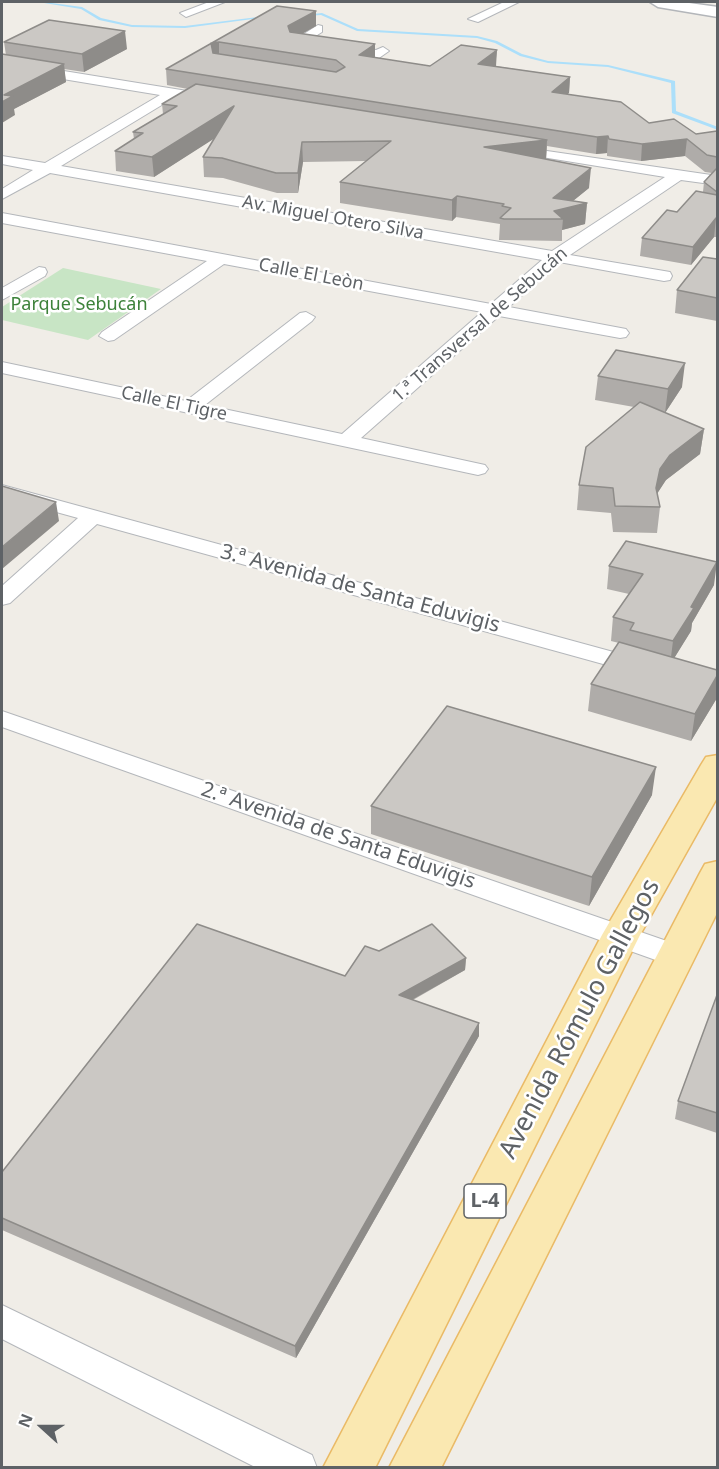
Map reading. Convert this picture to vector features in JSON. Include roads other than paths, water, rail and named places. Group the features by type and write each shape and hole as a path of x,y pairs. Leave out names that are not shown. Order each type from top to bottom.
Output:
{"main road":[{"path":"658,2 717,12"},
{"name":"Avenida Rómulo Gallegos","path":"348,1467 621,935 717,765"},
{"name":"L-4","path":"414,1467 717,873"}],"street":[{"path":"186,13 219,2"},
{"path":"474,19 513,2"},
{"path":"271,58 318,28"},
{"path":"296,43 379,54 384,51"},
{"path":"2,65 230,102"},
{"path":"2,195 172,93"},
{"path":"501,146 717,182"},
{"name":"Av. Miguel Otero Silva","path":"2,160 664,276"},
{"name":"1.ª Transversal de Sebucán","path":"346,441 555,257 678,175"},
{"name":"Calle El Leòn","path":"2,218 620,333"},
{"path":"108,336 222,258"},
{"path":"2,295 39,272"},
{"path":"191,408 306,317"},
{"name":"Calle El Tigre","path":"2,368 478,469"},
{"name":"3.ª Avenida de Santa Eduvigis","path":"2,491 663,673"},
{"path":"2,598 94,515"},
{"name":"2.ª Avenida de Santa Eduvigis","path":"2,719 674,955"},
{"path":"2,1321 298,1467"}],"waterway":[{"path":"40,2 82,8 100,19 132,26 185,27 266,17"},
{"path":"306,15 322,14 357,30 477,37 496,42 521,55 548,62 608,66 673,82 674,112 718,129"}],"park label":[{"name":"Parque Sebucán","path":"79,305"}]}
